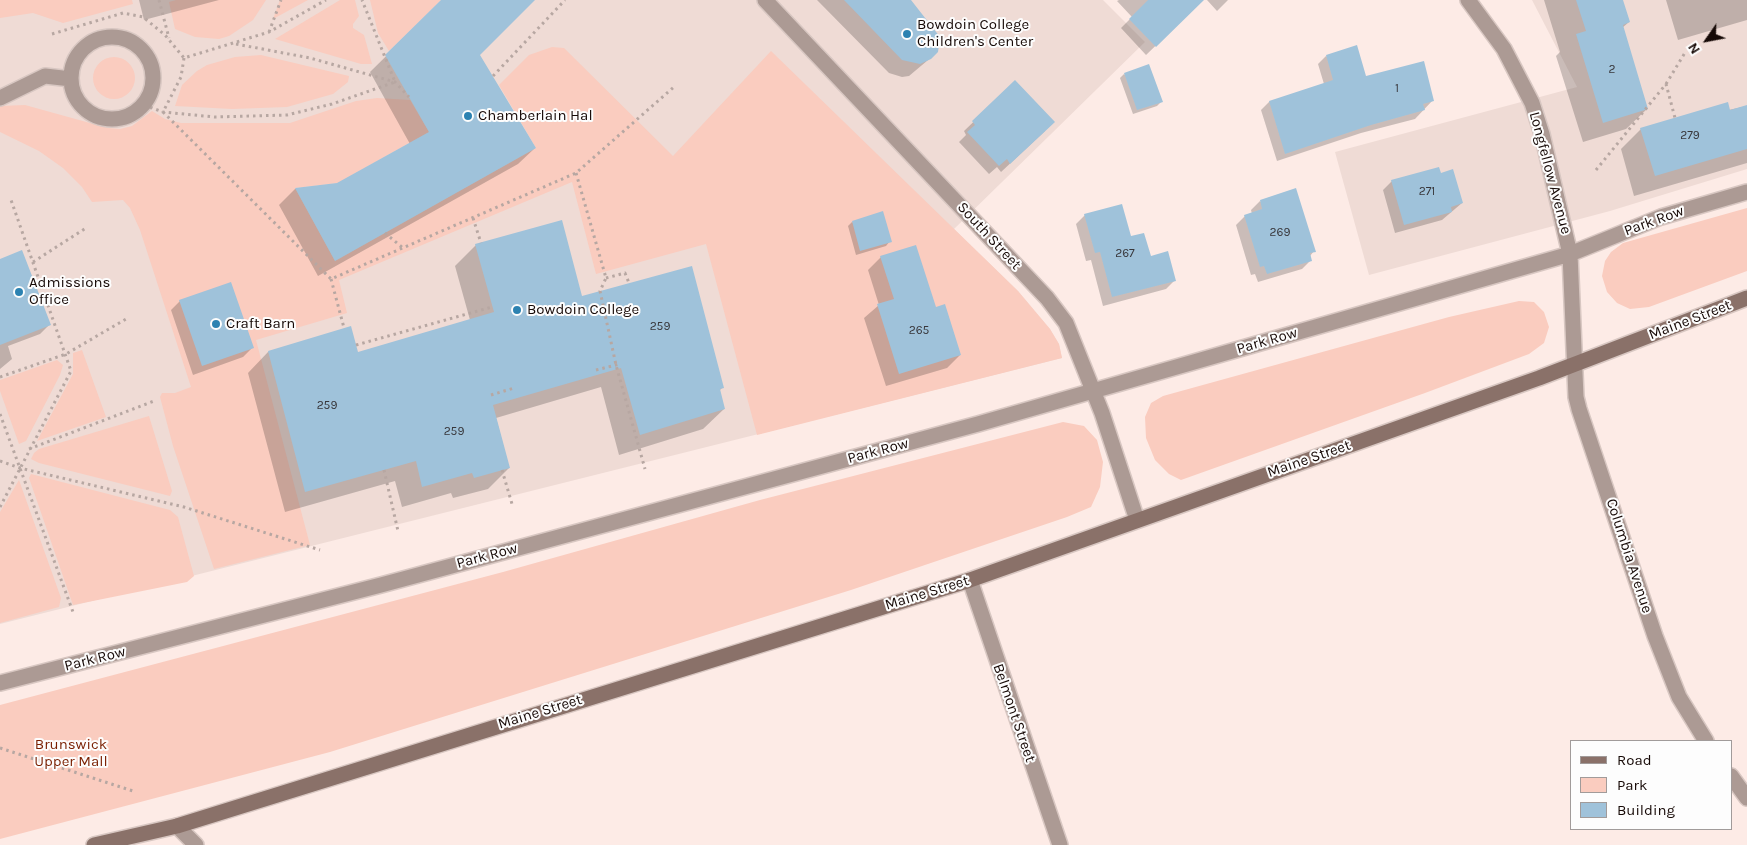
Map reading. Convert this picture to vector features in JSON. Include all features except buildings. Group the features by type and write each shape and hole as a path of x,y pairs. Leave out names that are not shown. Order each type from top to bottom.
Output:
{"street":[{"name":"South Street","path":"765,0 1047,298 1066,323 1093,391 1137,520"},
{"name":"Longfellow Avenue","path":"1468,0 1504,49 1532,103 1542,134 1570,254 1576,364"},
{"path":"101,38 126,39 136,45 146,54 152,67 154,80 151,93 144,105 133,114 121,119 108,119 94,115 76,98 72,79 75,62 81,52 101,38"},
{"path":"0,98 45,76 72,79"},
{"name":"Park Row","path":"0,683 400,580 1093,391 1570,254 1661,217 1747,192"},
{"name":"Maine Street","path":"94,845 177,826 970,580 1576,364 1747,298"},
{"name":"Columbia Avenue","path":"1576,364 1576,397 1579,409 1655,636 1679,696 1705,740"},
{"name":"Belmont Street","path":"970,580 1060,845"},
{"path":"1732,777 1747,798"},
{"path":"177,826 196,845"}],"path":[{"path":"159,0 170,41"},
{"path":"269,32 280,0"},
{"path":"184,58 269,32 326,0"},
{"path":"362,0 395,82 409,97"},
{"path":"493,76 565,0"},
{"path":"52,34 123,13 143,17 170,41 184,58 181,77 163,112"},
{"path":"234,43 310,58 395,82"},
{"path":"1596,170 1666,84 1686,51"},
{"path":"144,105 163,112 215,117 287,115 332,104 395,82"},
{"path":"1666,84 1675,118"},
{"path":"330,279 576,173 675,86"},
{"path":"163,112 330,279 344,328"},
{"path":"576,173 606,278 600,291 646,469"},
{"path":"0,507 71,371 11,200"},
{"path":"473,218 480,243"},
{"path":"33,262 86,228"},
{"path":"385,233 404,248"},
{"path":"606,278 625,273 629,283"},
{"path":"356,345 492,307"},
{"path":"0,377 66,354 126,320"},
{"path":"596,370 618,365"},
{"path":"491,395 514,388"},
{"path":"29,450 154,401"},
{"path":"0,414 73,612"},
{"path":"0,461 20,468 184,507 320,550"},
{"path":"384,470 398,531"},
{"path":"502,470 512,504"},
{"path":"0,748 136,792"}],"shaded area":[{"name":"Bowdoin College","path":"0,0 1103,0 1145,42 954,229 1018,291 1050,329 1059,344 1062,358 0,624"},
{"path":"1532,0 1747,0 1747,169 1610,211 1369,275 1335,152 1577,87"}],"green space":[{"path":"0,0 132,0 133,4 63,23 33,13 0,18"},
{"path":"176,0 266,0 253,20 229,36 219,39 195,37 175,29 169,2"},
{"path":"280,0 308,0 273,19"},
{"path":"340,0 355,0 359,16 353,24 353,28 364,35 372,64 361,64 275,39"},
{"path":"370,0 441,0 389,51 378,33"},
{"path":"552,47 564,48 673,156 771,51 1018,291 1050,329 1059,344 1062,358 757,435 706,244 596,274 572,182 339,280 347,313 256,340 310,545 214,569 173,446 160,397 162,393 175,393 191,387 140,230 130,208 123,200 92,202 82,187 63,168 39,151 0,132 0,106 25,105 108,128 120,129 132,126 152,111 165,119 181,123 290,123 356,101 377,98 410,100 429,132 352,175 356,181 295,188 335,261 536,148 499,85 529,55"},
{"path":"261,55 349,76 348,82 333,94 287,107 232,109 175,106 182,85 197,71 207,65 235,57"},
{"path":"118,57 126,60 132,66 135,78 132,90 126,96 110,99 102,96 96,90 93,74 96,66 102,60"},
{"path":"1747,208 1747,271 1649,307 1630,309 1617,303 1607,292 1602,276 1605,261 1611,252 1623,243"},
{"path":"1519,301 1534,302 1544,312 1549,327 1544,343 1529,354 1425,393 1181,480 1169,474 1155,460 1146,438 1145,417 1151,403 1163,396 1449,317"},
{"path":"82,350 106,417 37,441 73,374 73,353"},
{"path":"57,360 63,365 60,375 26,441 19,444 0,391 0,380"},
{"path":"149,416 172,491 170,496 39,463 31,459 39,449"},
{"name":"Brunswick Upper Mall","path":"1063,422 1084,426 1097,440 1103,462 1100,487 1091,507 1067,517 851,590 330,752 0,839 0,705 503,572 760,500"},
{"path":"31,474 170,510 178,517 194,576 187,582 73,605 29,478"},
{"path":"19,480 61,598 59,607 0,623 0,512"}],"place":[{"name":"Bowdoin College Children's Center","path":"907,34"},
{"name":"Chamberlain Hal","path":"468,116"},
{"name":"Admissions Office","path":"19,292"},
{"name":"Bowdoin College","path":"517,310"},
{"name":"Craft Barn","path":"216,324"}]}
